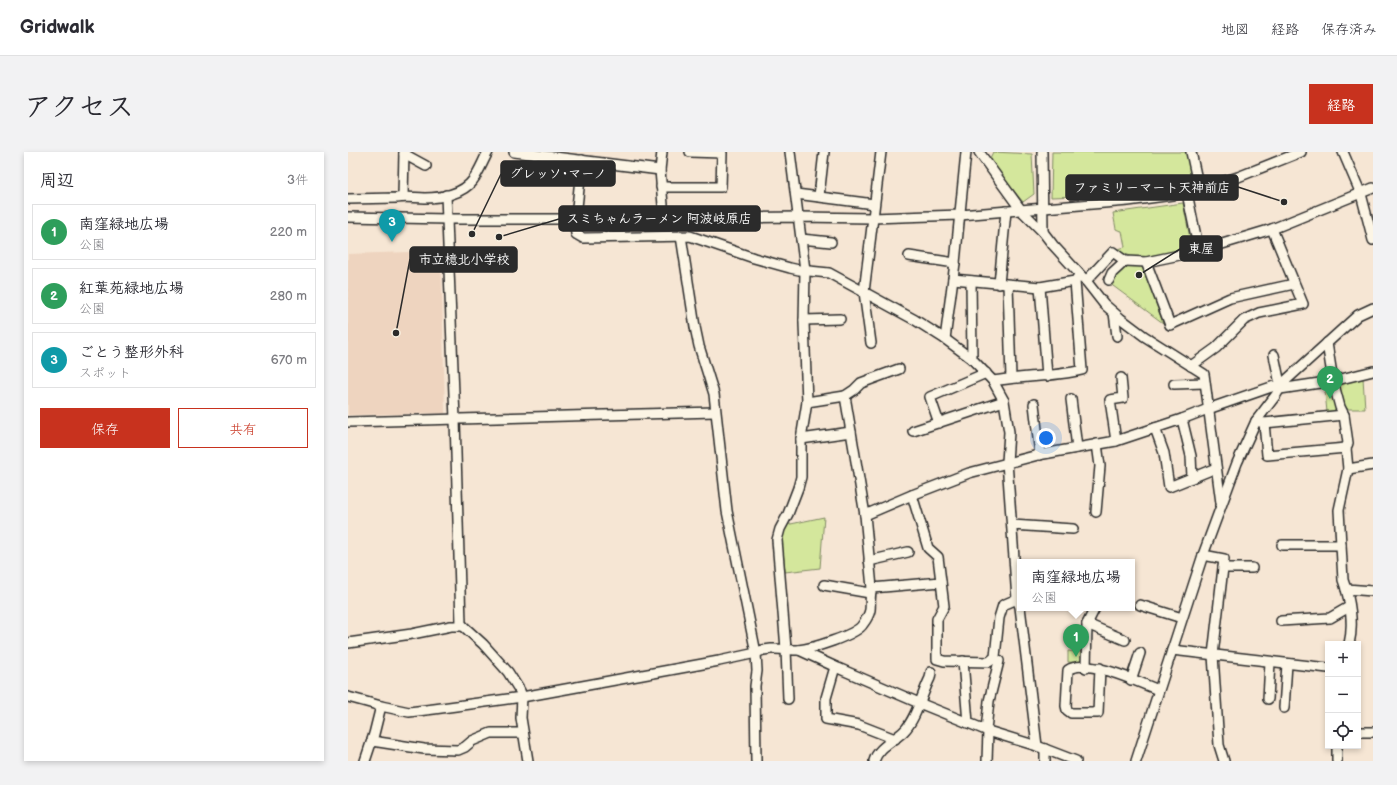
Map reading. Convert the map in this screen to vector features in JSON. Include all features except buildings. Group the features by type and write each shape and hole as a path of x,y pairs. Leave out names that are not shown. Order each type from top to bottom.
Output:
{"street":[{"path":"348,199 403,197 426,198 458,192 474,180 488,152"},
{"path":"514,152 660,170"},
{"path":"662,152 660,170 663,205"},
{"path":"661,187 721,187 722,153 690,152"},
{"path":"788,699 778,540 780,529 786,518 801,477 801,439 807,402 804,320 805,270 790,152"},
{"path":"819,196 824,152"},
{"path":"871,343 864,292 881,152"},
{"path":"945,339 955,262 966,152"},
{"path":"1042,152 1043,232"},
{"path":"1191,152 1199,189"},
{"path":"348,217 575,219 799,217 872,218 960,215 1128,201 1187,193 1238,177 1301,152"},
{"path":"1343,152 1361,194 1373,240"},
{"path":"403,197 404,153 426,166"},
{"path":"981,153 1022,210 1043,232 1080,279 1104,304 1144,336 1204,374 1221,504"},
{"path":"582,160 575,219 576,234 583,238 690,236 754,258 805,270 829,273 915,320 945,339 972,359 993,381 1004,401 1009,432 1007,462 1017,565"},
{"path":"953,279 1040,288 1080,279 1113,252 1125,261 1146,262 1199,251 1272,229 1373,188"},
{"path":"1187,193 1199,251"},
{"path":"796,194 874,204"},
{"path":"446,195 461,624 483,644 508,672 520,691 522,697 521,718 528,761"},
{"path":"1006,211 1003,284 1011,378"},
{"path":"348,222 435,221 447,218"},
{"path":"1190,366 1216,348 1244,320 1259,314 1303,304 1272,229"},
{"path":"681,236 695,327 699,346 714,394 727,511 756,653 756,761"},
{"path":"801,239 831,242"},
{"path":"909,256 955,262"},
{"path":"1109,280 1112,273 1125,261"},
{"path":"1146,262 1170,325 1230,298 1294,284"},
{"path":"993,381 1011,378 1047,376 1082,370 1080,279"},
{"path":"971,281 972,359"},
{"path":"1040,288 1047,376"},
{"path":"1136,761 1202,555 1237,463 1281,386 1358,315 1373,308"},
{"path":"1114,313 1117,336"},
{"path":"804,320 840,319"},
{"path":"1327,343 1333,382 1340,407 1344,415 1348,443 1346,448 1348,469 1339,510 1343,580 1352,619 1349,641"},
{"path":"1274,355 1281,386"},
{"path":"807,402 845,396 861,383 899,369"},
{"path":"865,515 912,494 969,473 1007,462 1116,441 1208,409 1281,386 1333,382 1373,371"},
{"path":"939,423 930,397 986,373"},
{"path":"1116,441 1110,400 1123,398 1121,378"},
{"path":"1174,384 1205,383"},
{"path":"348,697 409,712 522,697 719,661 760,651 786,649 799,650 823,645 862,626 870,609 871,591 869,561 865,515 845,396"},
{"path":"1071,399 1077,448"},
{"path":"913,431 1004,401"},
{"path":"1034,404 1040,455"},
{"path":"348,422 715,412"},
{"path":"1260,422 1344,415"},
{"path":"1182,419 1191,456 1192,478"},
{"path":"1260,422 1267,455 1346,448"},
{"path":"1155,428 1164,453 1168,487 1216,468"},
{"path":"801,439 851,432"},
{"path":"1096,512 1100,466 1097,444"},
{"path":"1348,469 1373,465"},
{"path":"912,494 928,548 938,557 944,606 937,618 937,659 944,661 989,662 995,657 998,618 1003,606 1017,600"},
{"path":"1012,525 1073,528"},
{"path":"1282,545 1341,545"},
{"path":"869,561 908,552"},
{"path":"1202,555 1224,559 1213,655 1219,745 1224,761"},
{"path":"1223,568 1252,568"},
{"path":"824,585 871,591 941,582"},
{"path":"1346,589 1373,591"},
{"path":"1140,605 1182,618"},
{"path":"1281,621 1330,618 1349,607"},
{"path":"1021,611 1041,748 1045,761"},
{"path":"1086,668 1087,624 1094,611"},
{"path":"1087,624 1125,640"},
{"path":"348,643 412,634 451,626 463,626"},
{"path":"799,650 835,667 968,723 1076,761"},
{"path":"1172,650 1325,668"},
{"path":"1132,680 1140,653"},
{"path":"987,761 987,730 990,701 999,661 993,659"},
{"path":"963,661 968,723"},
{"path":"1268,699 1270,662"},
{"path":"1284,708 1287,664"},
{"path":"835,667 826,698 826,719 859,725 895,739"},
{"path":"1100,668 1098,713 1071,713 1067,710 1066,706 1068,670 1072,667 1100,668 1158,690"},
{"path":"874,761 876,753 905,730 913,718 930,678 931,672"},
{"path":"365,761 381,706"},
{"path":"1361,732 1373,732"},
{"path":"372,741 424,749 458,750 465,747 472,741 491,733 524,733"},
{"path":"1337,749 1337,761"}],"shaded area":[{"path":"441,251 445,413 348,415 348,254"}],"green space":[{"path":"993,152 1032,154 1034,194 1023,202 989,160"},
{"path":"1052,152 1187,152 1194,181 1140,194 1051,197"},
{"path":"1183,203 1192,248 1145,257 1133,257 1118,251 1118,249 1125,247 1122,231 1116,229 1113,213"},
{"path":"1143,265 1163,323 1109,283 1126,266"},
{"path":"1363,378 1365,409 1345,409 1336,384"},
{"path":"1333,390 1340,412 1327,412 1325,392"},
{"path":"824,517 820,568 785,572 781,530 786,525"},
{"path":"1068,651 1083,652 1083,663 1068,662"}],"place":[{"name":"ファミリーマート天神前店","path":"1284,202"},
{"name":"グレッソ･マーノ","path":"472,234"},
{"name":"スミちゃんラーメン 阿波岐原店","path":"499,237"},
{"name":"ごとう整形外科","path":"392,242"},
{"name":"東屋","path":"1139,275"},
{"name":"市立檍北小学校","path":"396,333"},
{"name":"紅葉苑緑地広場","path":"1330,399"},
{"name":"南窪緑地広場","path":"1076,657"}]}
